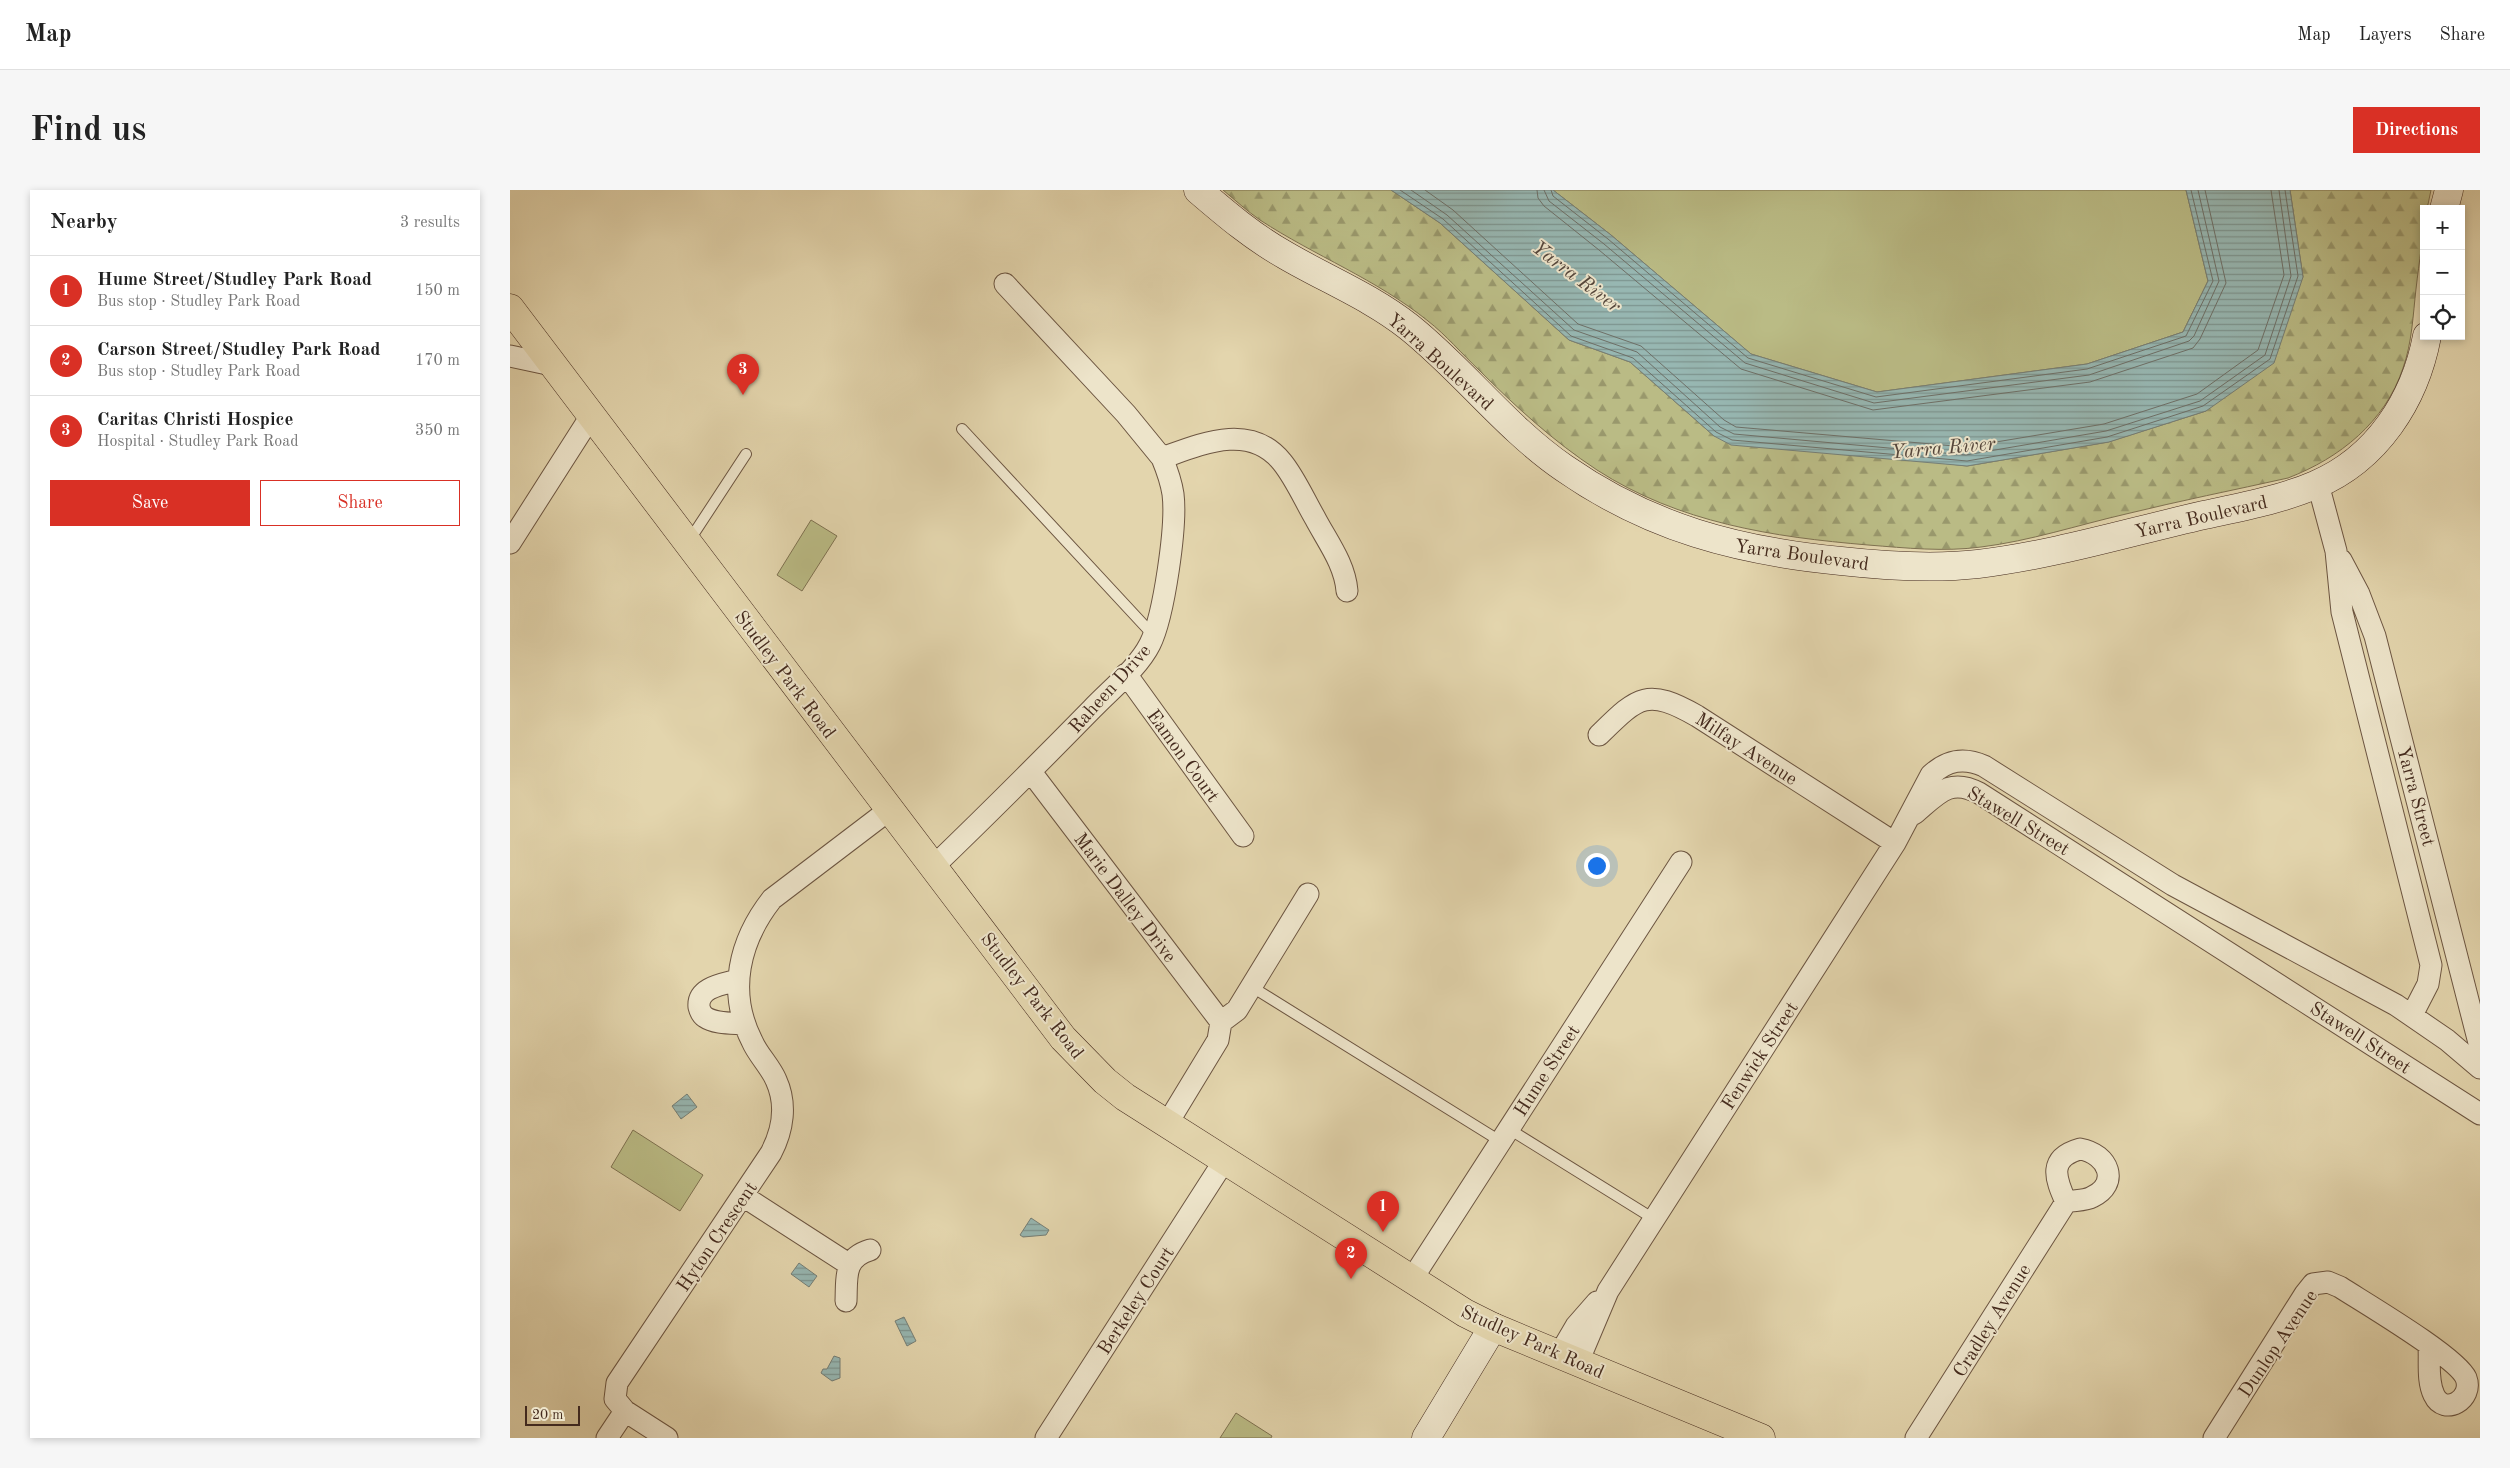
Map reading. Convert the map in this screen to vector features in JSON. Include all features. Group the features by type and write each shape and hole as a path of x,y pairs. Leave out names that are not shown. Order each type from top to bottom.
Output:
{"main road":[{"name":"Yarra Boulevard","path":"1198,190 1263,242 1393,315 1430,346 1516,430 1568,471 1640,512 1699,536 1734,545 1775,553 1865,564 1944,566 1975,564 2044,553 2245,506 2318,484 2347,467 2376,442 2410,394 2427,340"},
{"path":"2445,205 2449,190"},
{"name":"Studley Park Road","path":"510,308 889,810 1063,1038 1083,1060 1125,1097 1465,1313 1493,1327 1761,1438"},
{"path":"1426,1438 1493,1327"}],"street":[{"name":"Raheen Drive","path":"933,867 1031,772 1144,654 1154,636 1164,595 1172,524 1173,496 1169,476 1162,458 1126,414 1005,284"},
{"path":"510,356 552,365"},
{"path":"510,543 591,416"},
{"path":"1162,458 1225,438 1241,438 1258,443 1274,453 1293,479 1341,565 1347,591"},
{"name":"Yarra Street","path":"2318,484 2336,551 2342,612 2431,966 2428,984 2412,1015"},
{"name":"Yarra Street","path":"2336,551 2359,594 2375,636 2480,1047"},
{"name":"Eamon Court","path":"1126,674 1243,836"},
{"name":"Milfay Avenue","path":"1599,735 1634,703 1656,698 1667,701 1697,716 1895,843"},
{"name":"Stawell Street","path":"1910,817 1931,775 1939,768 1952,762 1973,761 2196,898 2366,988 2412,1015 2447,1040 2480,1068"},
{"name":"Marie Dalley Drive","path":"1031,772 1221,1022"},
{"name":"Stawell Street","path":"1910,817 1941,791 1953,786 1962,785 1979,792 2480,1114"},
{"name":"Hyton Crescent","path":"625,1412 616,1399 617,1383 743,1196 778,1140 782,1127 781,1094 776,1079 753,1043 744,1024 738,1001 740,963 746,944 762,912 772,899 889,810"},
{"name":"Fenwick Street","path":"1569,1358 1581,1320 1608,1291 1910,817"},
{"name":"Hume Street","path":"1412,1280 1681,862"},
{"path":"1167,1124 1218,1040 1221,1022 1237,1010 1308,894"},
{"path":"738,980 712,987 704,992 699,1005 700,1011 705,1017 744,1024"},
{"name":"Berkeley Court","path":"1046,1438 1224,1161"},
{"path":"743,1196 850,1265"},
{"name":"Cradley Avenue","path":"1916,1438 2066,1202"},
{"path":"846,1301 846,1276 850,1265 854,1257 870,1250"},
{"name":"Dunlop Avenue","path":"2214,1438 2313,1284 2320,1282 2334,1284 2429,1346"},
{"path":"607,1438 625,1412 667,1438"}],"lane":[{"path":"962,429 1154,636"},
{"path":"687,544 746,454"},
{"path":"1252,986 1504,1135 1654,1219"}],"green space":[{"path":"1223,190 1391,190 1440,223 1569,340 1630,362 1714,436 1967,466 2108,442 2206,411 2303,277 2290,190 2431,190 2428,205 2420,205 2420,256 2412,329 2403,368 2385,405 2358,436 2342,449 2307,470 2288,478 2146,509 2018,541 1981,547 1939,549 1832,542 1762,532 1694,515 1628,488 1581,459 1535,423 1441,332 1408,306 1366,280 1281,233 1246,209"},
{"path":"1553,190 2186,190 2208,281 2183,332 2087,364 1877,392 1751,354 1611,235"},
{"path":"811,520 837,536 802,591 777,575"},
{"path":"633,1130 703,1175 680,1211 611,1167"},
{"path":"1236,1413 1272,1436 1271,1438 1220,1438"}],"water":[{"name":"Yarra River","path":"1391,190 1553,190 1611,235 1751,354 1877,392 2087,364 2183,332 2208,281 2186,190 2290,190 2303,277 2274,363 2206,411 2109,442 1967,466 1731,445 1714,436 1630,362 1569,340 1440,223"},
{"path":"687,1094 697,1107 681,1119 672,1106"},
{"path":"1031,1218 1049,1230 1046,1235 1023,1237 1020,1235"},
{"path":"799,1263 817,1276 809,1287 791,1274"},
{"path":"904,1317 916,1341 907,1346 895,1321"},
{"path":"834,1356 840,1358 840,1378 832,1381 821,1373 823,1369 827,1369"}],"place":[{"name":"Caritas Christi Hospice","path":"743,395"},
{"name":"Hume Street/Studley Park Road","path":"1383,1232"},
{"name":"Carson Street/Studley Park Road","path":"1351,1279"}]}
